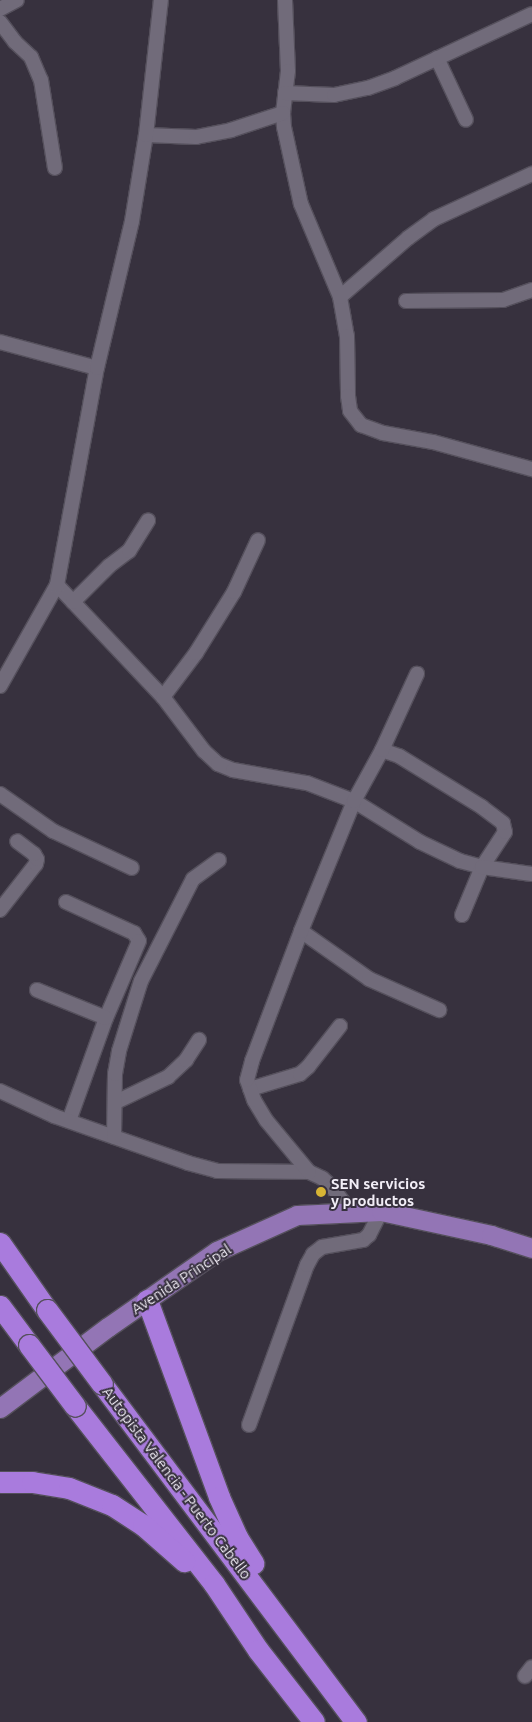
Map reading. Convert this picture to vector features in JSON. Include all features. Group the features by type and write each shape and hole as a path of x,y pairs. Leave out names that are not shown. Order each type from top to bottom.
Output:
{"highway":[{"name":"Autopista Valencia - Puerto Cabello","path":"0,1243 47,1310 356,1722"},
{"path":"154,1303 219,1497 237,1538 299,1644"},
{"name":"Autopista Valencia - Puerto Cabello","path":"0,1306 214,1584 258,1650 314,1722"},
{"path":"0,1482 32,1482 69,1488 112,1505 143,1525 214,1584"}],"main road":[{"name":"Avenida Principal","path":"0,1408 154,1303 217,1251 297,1214 381,1211 491,1235 532,1248"}],"street":[{"path":"0,9 17,0"},
{"path":"0,686 57,585 97,368 132,221 146,135 161,0"},
{"path":"285,0 288,71 283,113 284,127 301,204 340,297 347,336 350,411 361,425 383,433 432,442 532,469"},
{"path":"285,93 320,95 358,91 388,81 532,14"},
{"path":"0,22 15,42 31,57 41,80 55,168"},
{"path":"437,58 466,120"},
{"path":"146,135 196,137 230,130 283,113"},
{"path":"340,297 408,238 434,219 532,174"},
{"path":"406,301 504,300 532,290"},
{"path":"0,342 97,368"},
{"path":"73,602 109,566 129,551 148,521"},
{"path":"163,697 196,653 229,600 258,540"},
{"path":"57,585 163,697 204,751 218,764 233,770 307,783 354,801 420,842 460,861 482,867 532,874"},
{"path":"309,1172 266,1120 247,1080 252,1061 301,930 354,801 382,750 416,674"},
{"path":"382,750 408,761 482,807 503,823 506,832 482,867 462,915"},
{"path":"0,794 53,830 132,868"},
{"path":"0,910 36,864 37,859 34,854 17,841"},
{"path":"114,1136 115,1074 119,1051 141,981 193,880 219,860"},
{"path":"66,902 138,936 139,941 136,952 106,1018 69,1121"},
{"path":"301,930 369,979 439,1010"},
{"path":"36,990 106,1018"},
{"path":"250,1089 300,1074 308,1067 340,1026"},
{"path":"116,1102 168,1076 186,1060 200,1040"},
{"path":"0,1091 69,1121 188,1164 216,1171 309,1172 322,1178 332,1187 350,1211"},
{"path":"249,1424 306,1265 313,1254 322,1247 363,1240 369,1235 381,1211"}],"place":[{"name":"SEN servicios y productos","path":"321,1192"}]}
